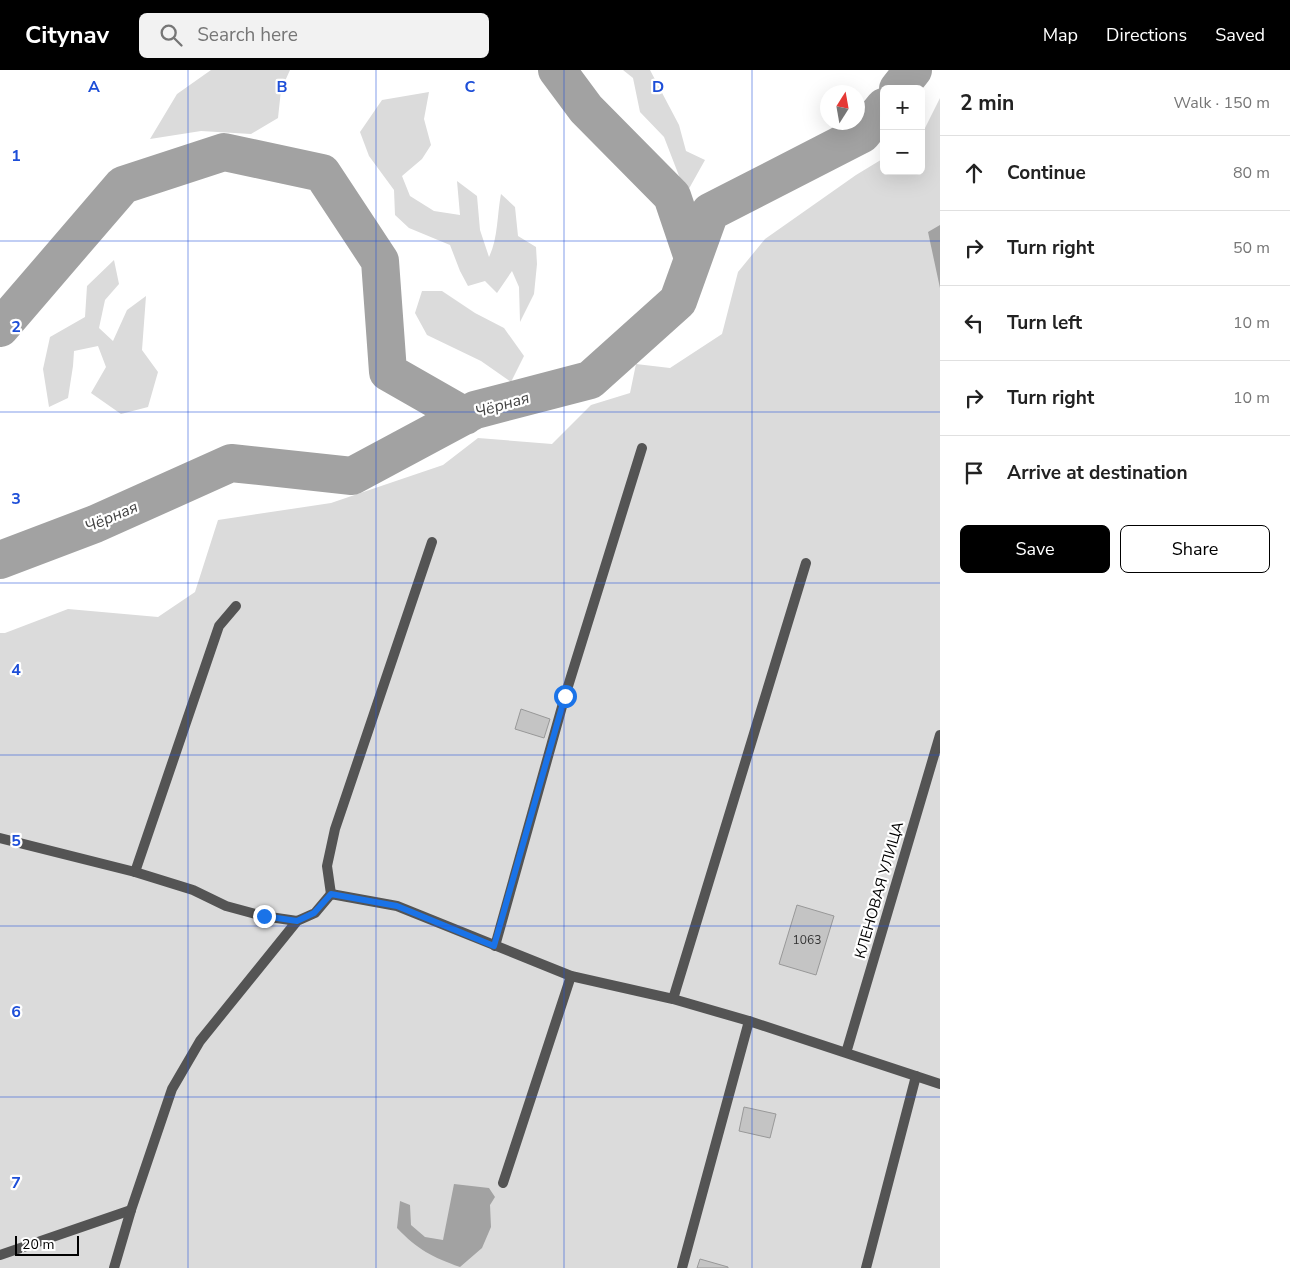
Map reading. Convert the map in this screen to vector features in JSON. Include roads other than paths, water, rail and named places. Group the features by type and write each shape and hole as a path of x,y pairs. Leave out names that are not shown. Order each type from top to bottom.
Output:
{"street":[{"path":"494,946 565,696 642,448"},
{"path":"114,1268 131,1210 172,1089 200,1041 297,921 314,913 331,894 327,866 335,829 432,542"},
{"path":"673,999 806,563"},
{"path":"135,872 220,626 236,606"},
{"name":"КЛЕНОВАЯ УЛИЦА","path":"846,1053 940,735"},
{"path":"0,838 135,872 193,890 226,906 264,916 297,921"},
{"path":"331,894 397,906 571,976 673,999 940,1084"},
{"path":"503,1183 571,976"},
{"path":"682,1268 749,1022"},
{"path":"866,1268 916,1076"},
{"path":"0,1254 131,1210"}],"waterway":[{"path":"557,70 586,109 672,196 693,258"},
{"name":"Чёрная","path":"901,85 913,70"},
{"name":"Чёрная","path":"0,560 95,524 231,463 352,476 475,410 590,380 678,301 710,212 862,134 880,112"},
{"path":"0,328 123,185 224,152 322,173 380,261 388,372 465,416"}]}
